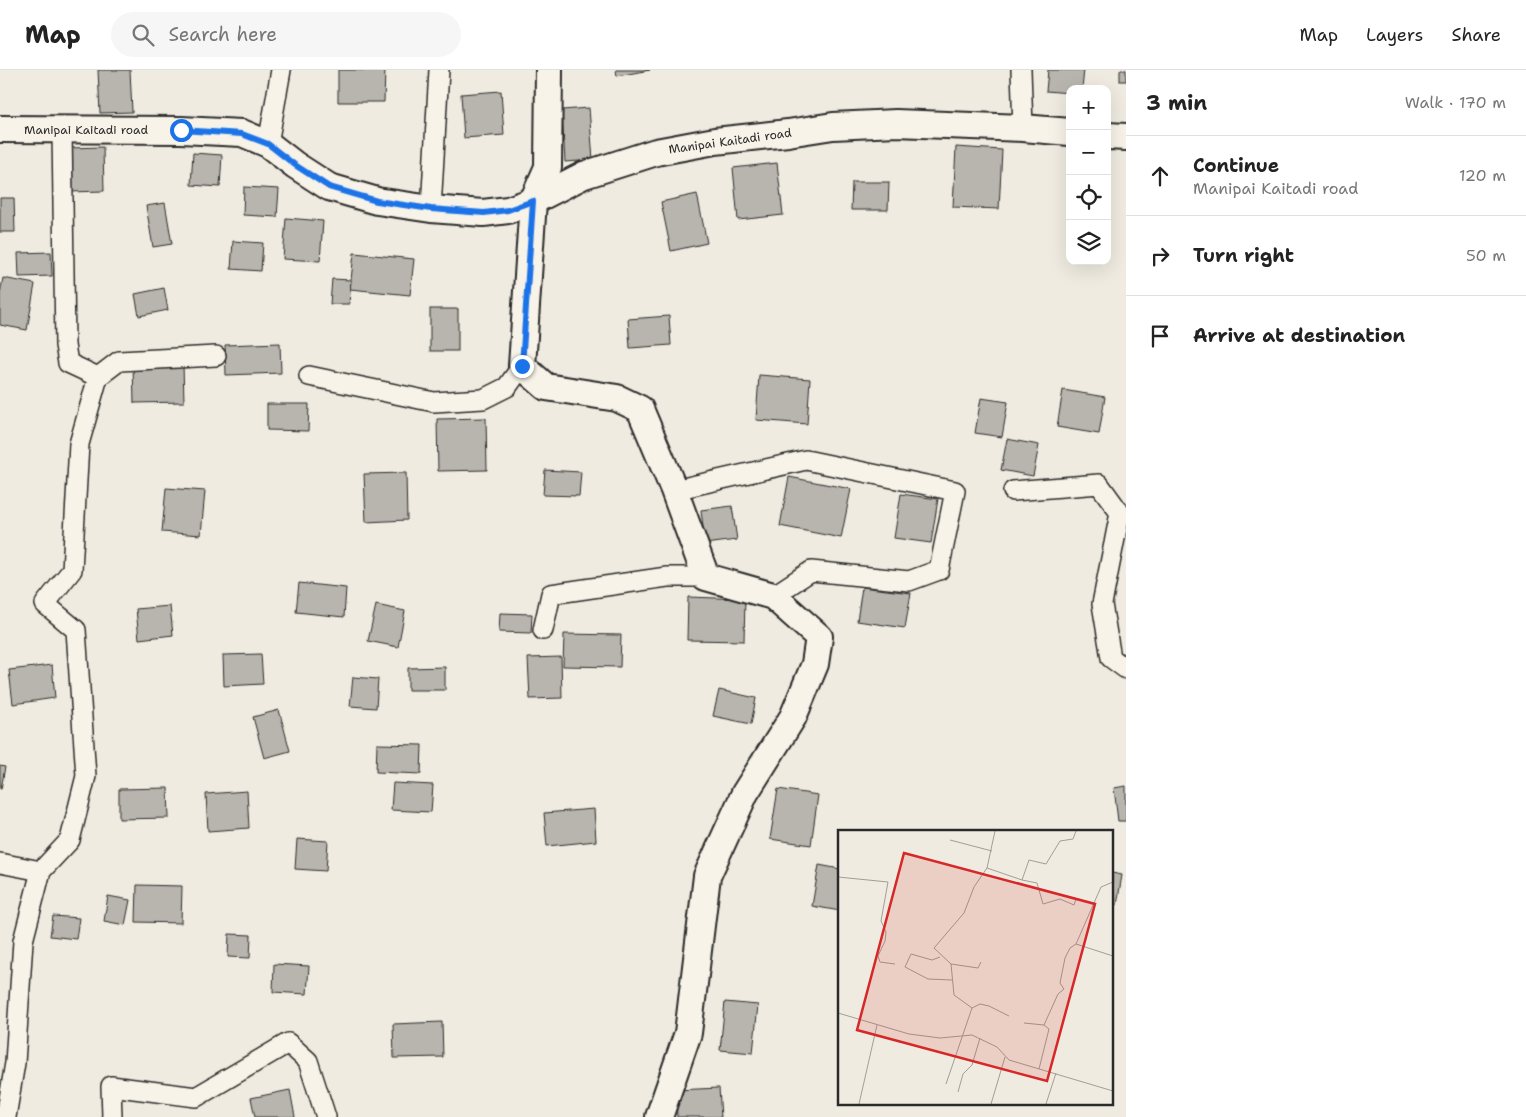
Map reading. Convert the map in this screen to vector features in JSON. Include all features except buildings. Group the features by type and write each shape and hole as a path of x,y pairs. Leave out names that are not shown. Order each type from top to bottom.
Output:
{"street":[{"path":"268,144 281,70"},
{"path":"431,209 439,70"},
{"path":"309,376 434,402 484,399 507,386 522,366 533,201 548,167 549,70"},
{"path":"1021,70 1023,128"},
{"name":"Manipai Kaitadi road","path":"0,129 181,130 242,134 268,144 295,165 329,187 377,201 431,209 484,213 508,210 533,201 584,175 656,152 715,140 788,133 834,126 896,123 1066,132"},
{"path":"62,130 65,345 68,364 98,378"},
{"path":"1111,136 1126,137"},
{"path":"6,1117 15,1063 23,941 41,871 70,840 86,776 76,630 45,604 72,570 79,444 98,378 119,361 216,356"},
{"path":"522,366 546,387 617,398 640,409 674,490 706,577"},
{"path":"674,490 806,460 955,491 939,570 909,581 811,571 773,596"},
{"path":"1013,491 1099,484 1120,513 1102,604 1111,658 1126,669"},
{"path":"543,630 551,594 667,577 706,577 773,596 819,637 815,664 793,717 745,793 707,876 688,1033 659,1117"},
{"path":"0,863 41,871"},
{"path":"112,1117 112,1086 196,1097 288,1043 308,1061 326,1117"}],"route":[{"path":"181,130 242,134 268,144 295,165 329,187 377,201 431,209 484,213 508,210 533,201 522,366"}]}
